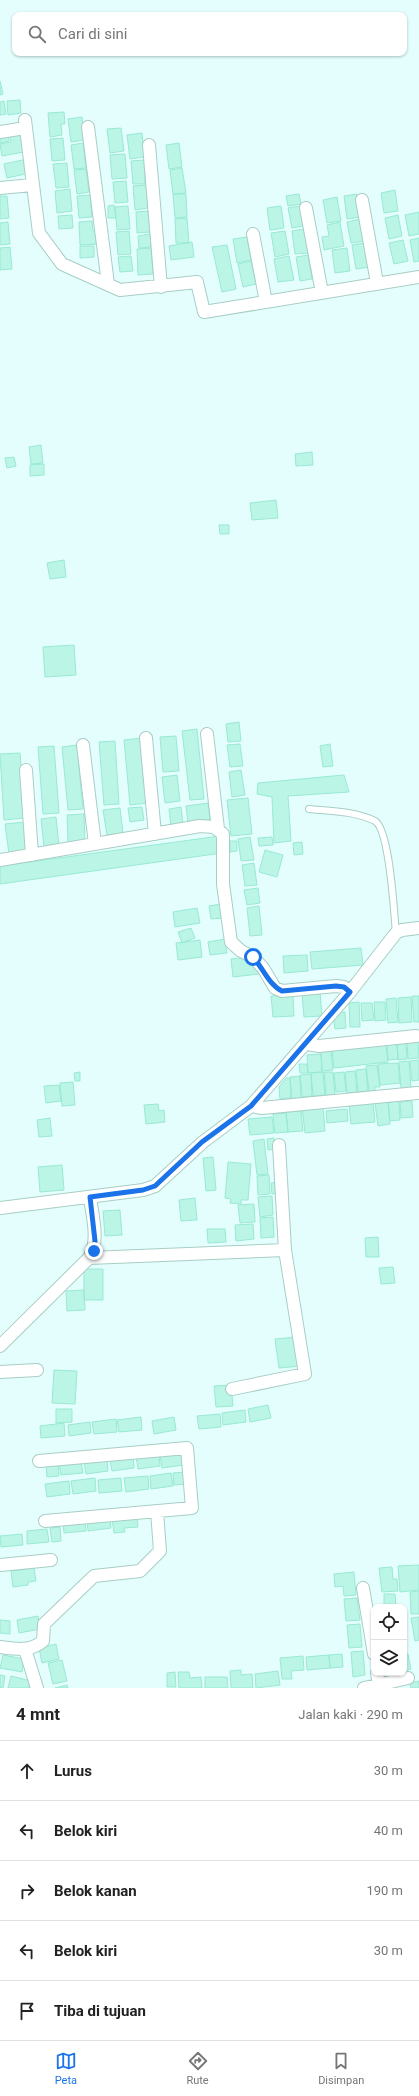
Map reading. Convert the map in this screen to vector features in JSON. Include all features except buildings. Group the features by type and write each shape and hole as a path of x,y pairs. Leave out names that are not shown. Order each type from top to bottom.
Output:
{"street":[{"path":"0,132 25,124 39,233 62,264 120,290 161,287 197,282 204,312 419,276"},
{"path":"88,127 108,284"},
{"path":"149,145 161,287"},
{"path":"0,188 32,185"},
{"path":"362,200 377,283"},
{"path":"306,208 322,292"},
{"path":"253,234 266,302"},
{"path":"207,734 218,829"},
{"path":"146,738 155,834"},
{"path":"83,744 94,844"},
{"path":"26,770 32,854"},
{"path":"0,860 200,826 218,829 223,834 223,884 229,935 234,946 253,957 263,968 275,988 282,991 336,986 344,987 350,992"},
{"path":"0,1208 143,1190 155,1186 202,1142 251,1106 307,1044 396,934 402,930 419,928"},
{"path":"307,1044 319,1046 416,1036"},
{"path":"251,1106 262,1108 417,1092"},
{"path":"232,1389 305,1374 286,1250 278,1145"},
{"path":"0,1346 89,1258 94,1251 95,1241 90,1197"},
{"path":"89,1258 286,1250"},
{"path":"0,1372 37,1370"},
{"path":"40,1460 187,1448 192,1508 45,1521"},
{"path":"0,1647 25,1649 36,1647 43,1640 44,1624 94,1576 140,1571 160,1551 157,1511"},
{"path":"0,1565 51,1560"},
{"path":"362,1588 371,1640"},
{"path":"25,1649 37,1688"},
{"path":"364,1688 378,1679 408,1678"}],"lane":[{"path":"309,809 357,815 376,822 383,832 388,854 396,934"}],"route":[{"path":"94,1251 95,1241 90,1197 143,1190 155,1186 163,1180 202,1142 251,1106 307,1044 350,992 344,987 336,986 282,991 275,988 270,982 263,968 253,957"}]}
